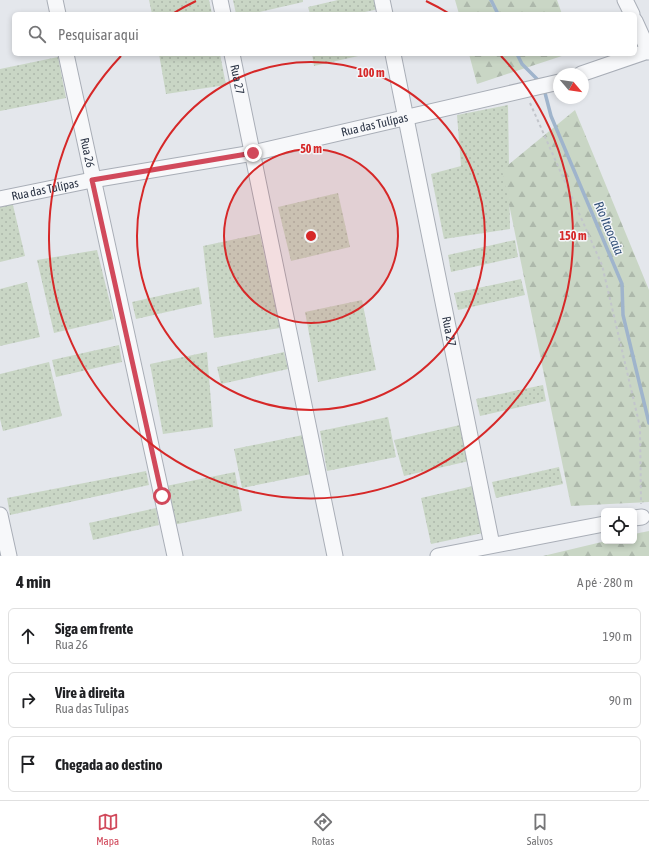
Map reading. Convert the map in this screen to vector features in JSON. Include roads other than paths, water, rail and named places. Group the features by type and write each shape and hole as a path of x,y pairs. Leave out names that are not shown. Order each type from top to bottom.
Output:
{"street":[{"path":"55,0 58,12"},
{"path":"220,0 223,12"},
{"path":"382,0 385,12"},
{"path":"625,0 631,12"},
{"path":"637,25 649,51 637,55"},
{"name":"Rua 26","path":"66,56 92,180 175,556"},
{"name":"Rua 27","path":"232,56 335,556"},
{"name":"Rua 27","path":"393,56 492,545"},
{"path":"589,71 634,56"},
{"name":"Rua das Tulípas","path":"0,199 92,180 253,153 524,91 553,83"},
{"path":"0,515 9,556"},
{"path":"438,556 601,525"}],"waterway":[{"name":"Rio Itaocaia","path":"491,0 497,12"},
{"name":"Rio Itaocaia","path":"518,56 522,64 540,82"},
{"name":"Rio Itaocaia","path":"544,89 551,116 622,284 623,315 649,423"}]}
